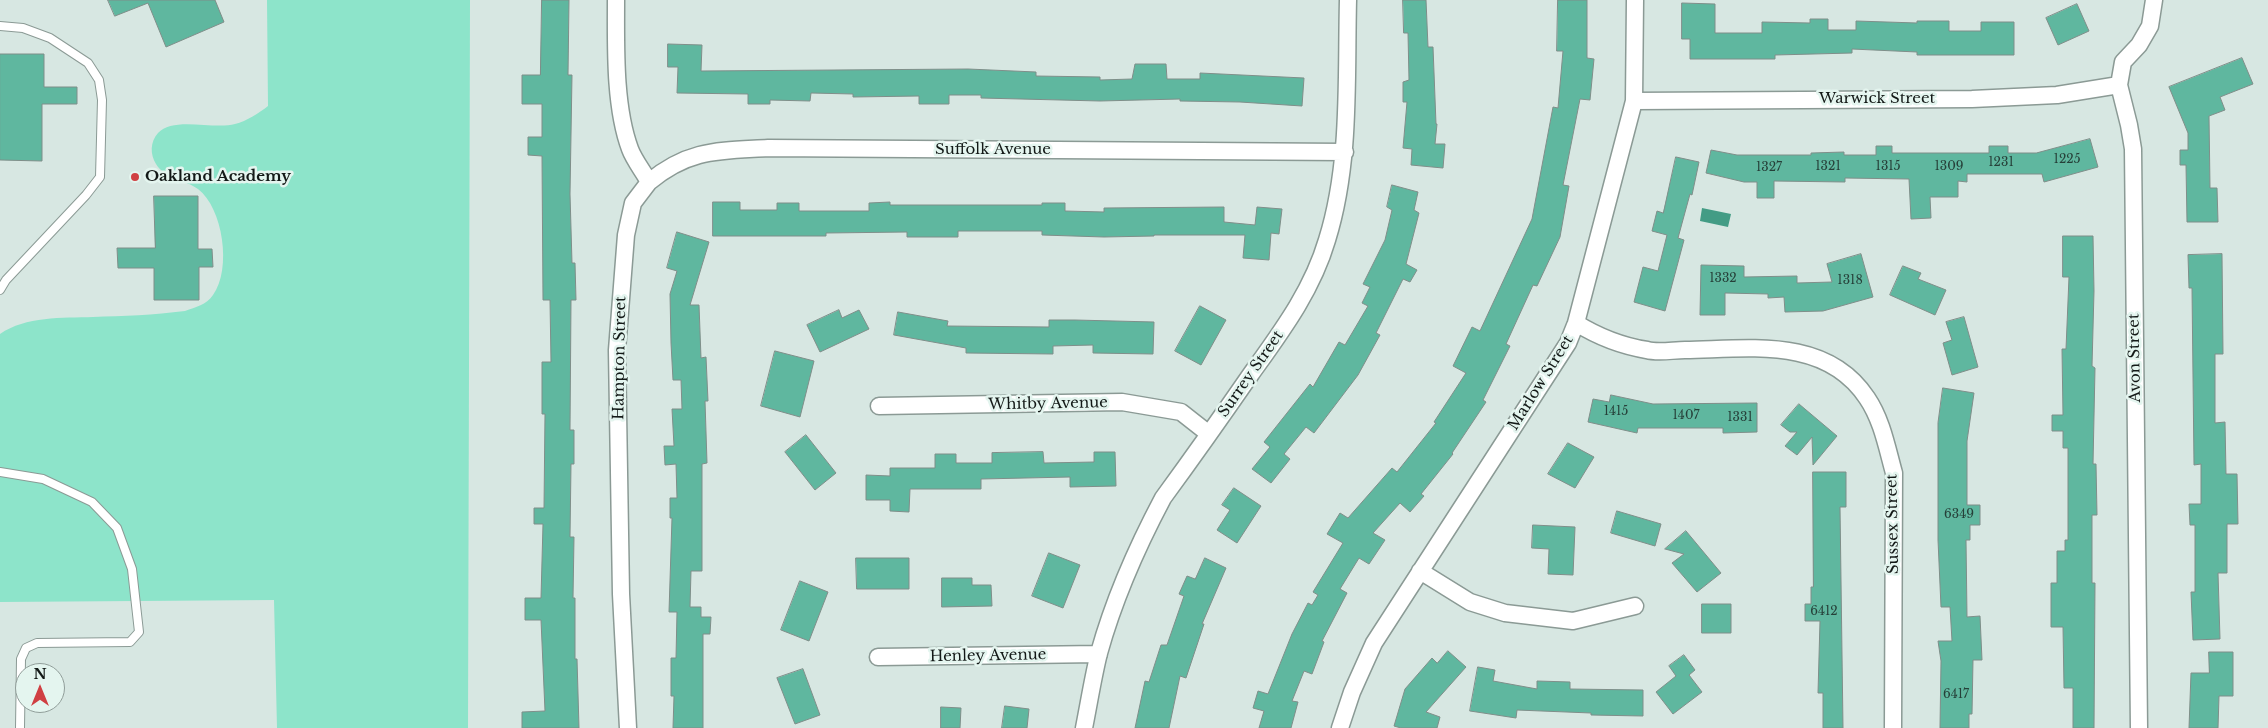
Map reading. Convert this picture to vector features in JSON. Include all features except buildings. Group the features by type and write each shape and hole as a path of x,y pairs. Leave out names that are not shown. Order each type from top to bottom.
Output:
{"street":[{"path":"616,0 616,46 623,119 630,149 649,182"},
{"name":"Surrey Street","path":"1084,728 1099,654 1122,587 1152,519 1163,498 1288,321 1312,282 1327,241 1336,207 1345,152 1348,0"},
{"name":"Marlow Street","path":"1340,728 1352,692 1374,643 1568,343 1576,323 1634,101 1635,0"},
{"path":"2118,85 2123,62 2139,46 2150,26 2154,0"},
{"name":"Warwick Street","path":"1634,101 1972,99 2057,95 2118,85"},
{"name":"Avon Street","path":"2118,85 2130,125 2133,149 2139,728"},
{"name":"Suffolk Avenue","path":"649,182 668,166 690,156 723,150 1345,152"},
{"name":"Hampton Street","path":"628,728 621,594 617,350 626,235 633,203 649,182"},
{"name":"Sussex Street","path":"1576,323 1594,334 1648,351 1770,348 1802,352 1823,361 1849,376 1868,398 1883,432 1894,473 1893,728"},
{"name":"Whitby Avenue","path":"879,406 1122,402 1181,412 1209,434"},
{"path":"1420,571 1470,602 1505,613 1573,621 1635,606"},
{"name":"Henley Avenue","path":"878,658 1099,654"}],"lane":[{"path":"0,290 6,280 100,178 102,100 99,80 88,64 50,38 22,28 3,27"},
{"path":"0,472 43,479 92,502 117,528 132,569 139,632 130,642 37,643 26,648 21,659 20,728"}],"shaded area":[{"path":"267,0 470,0 468,728 277,728 274,600 0,602 0,334 21,324 45,319 185,311 204,303 213,295 219,284 223,255 219,224 214,210 207,198 198,189 164,173 160,169 153,156 152,144 158,133 173,125 216,126 235,124 244,121 268,106"},
{"path":"1702,208 1731,214 1728,227 1700,221"}],"place":[{"name":"Oakland Academy","path":"135,177"}]}
